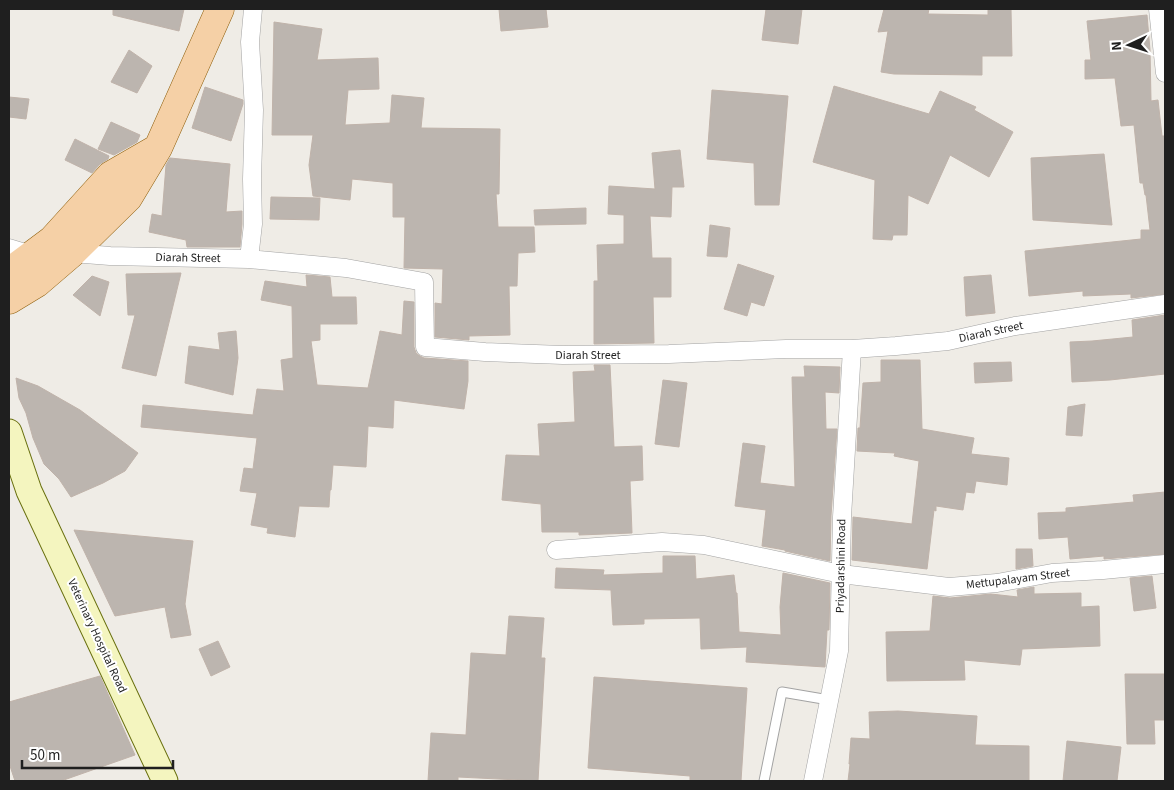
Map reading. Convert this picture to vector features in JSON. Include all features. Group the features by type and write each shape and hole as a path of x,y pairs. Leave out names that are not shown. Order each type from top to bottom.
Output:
{"main road":[{"path":"12,293 37,283 72,253 128,198 158,148 220,9"},
{"path":"12,293 20,252 52,240 111,175 158,148"},
{"name":"Veterinary Hospital Road","path":"9,432 29,491 165,781"},
{"name":"Veterinary Hospital Road","path":"9,459 29,491"},
{"name":"Veterinary Hospital Road","path":"9,474 29,491"}],"street":[{"path":"249,259 253,224 254,110 250,42 253,9"},
{"path":"1158,9 1165,74"},
{"name":"Diarah Street","path":"72,253 162,258 249,259 346,268 424,282 425,347 485,352 564,355 669,354 896,346 948,341 1015,326 1165,304"},
{"name":"Priyadarshini Road","path":"813,781 840,651 842,517 852,349"},
{"name":"Mettupalayam Street","path":"556,550 662,542 704,545 841,574 949,587 997,583 1052,573 1165,564"}],"lane":[{"path":"764,781 782,692 830,700"}],"building":[{"path":"113,9 184,9 179,31 113,15"},
{"path":"499,9 546,9 548,27 501,31"},
{"path":"766,9 802,9 798,44 762,40"},
{"path":"884,9 929,9 928,14 988,15 988,9 1011,9 1012,56 982,56 982,75 894,74 881,72 888,31 878,32"},
{"path":"1147,15 1151,101 1158,100 1162,136 1165,136 1165,294 1131,298 1131,294 1083,296 1083,291 1029,296 1025,251 1141,239 1141,230 1150,230 1146,195 1143,183 1140,183 1134,125 1121,126 1115,78 1085,79 1085,60 1091,60 1087,21"},
{"path":"274,22 322,29 317,60 378,58 379,89 348,90 345,125 390,123 392,95 424,98 421,128 500,129 499,194 496,194 498,227 534,227 535,252 518,253 517,286 509,286 510,335 469,336 469,340 435,337 435,303 442,304 443,269 404,268 405,217 393,217 393,183 352,179 350,200 313,196 309,165 313,135 272,135"},
{"path":"129,50 152,66 137,93 111,82"},
{"path":"834,86 929,114 940,91 976,107 974,110 1013,132 989,177 950,155 928,204 908,195 907,235 893,235 892,240 873,239 875,180 813,162"},
{"path":"205,87 243,100 231,141 192,128"},
{"path":"712,90 788,96 779,205 755,205 754,163 707,159"},
{"path":"9,97 29,99 26,119 9,117"},
{"path":"111,122 140,135 137,142 114,155 98,149"},
{"path":"75,139 109,156 108,159 100,164 92,173 65,160"},
{"path":"680,150 684,187 672,187 671,217 650,216 652,258 671,258 671,297 653,297 654,343 594,344 594,281 598,281 597,245 624,244 624,215 608,214 609,186 655,189 652,153"},
{"path":"1104,154 1112,225 1033,220 1031,158"},
{"path":"170,158 230,164 226,212 242,211 240,247 187,247 186,240 149,232 152,214 162,216 166,165"},
{"path":"271,197 320,198 319,220 270,219"},
{"path":"586,208 586,224 535,225 534,210"},
{"path":"710,225 730,228 727,257 707,256"},
{"path":"738,264 774,276 764,306 751,302 747,316 724,309"},
{"path":"181,273 156,376 122,368 135,315 128,315 126,274"},
{"path":"306,275 330,277 332,297 356,297 357,324 320,324 320,340 311,341 317,385 368,388 380,331 402,335 404,301 414,302 414,347 416,353 424,358 468,361 468,381 464,409 394,400 393,428 368,426 366,467 333,465 329,507 299,506 295,537 267,533 268,528 251,525 257,493 240,491 244,468 253,469 257,438 141,427 143,405 253,415 257,389 284,391 281,360 293,358 292,306 261,300 265,281 307,287"},
{"path":"991,275 995,313 966,316 964,277"},
{"path":"92,276 109,282 100,316 73,295"},
{"path":"1165,315 1165,374 1072,382 1070,342 1133,337 1132,320"},
{"path":"236,331 238,358 233,395 185,383 189,346 220,350 218,333"},
{"path":"881,360 920,360 922,429 974,438 971,454 1009,458 1007,485 976,481 974,493 966,492 963,510 936,506 927,569 852,560 853,517 912,524 919,461 894,456 895,453 857,451 863,383 881,382"},
{"path":"1011,362 1012,381 975,383 974,363"},
{"path":"594,365 610,365 614,447 642,446 643,480 630,481 632,533 579,535 579,532 542,532 541,504 502,500 506,455 540,456 538,424 575,422 573,372 595,371"},
{"path":"804,366 840,367 839,393 825,392 826,429 837,429 830,561 762,546 766,510 735,506 743,443 765,446 760,483 795,487 792,377 805,377"},
{"path":"16,378 38,386 80,410 138,453 125,471 71,497 59,479 44,464 19,398"},
{"path":"663,380 687,383 679,447 655,444"},
{"path":"1085,404 1082,436 1066,435 1068,407"},
{"path":"1165,492 1165,554 1104,559 1104,556 1070,559 1068,537 1039,539 1038,513 1066,512 1066,508 1134,502 1133,495"},
{"path":"74,530 193,541 185,604 191,635 171,638 165,607 115,616"},
{"path":"1016,549 1032,549 1033,566 1016,569"},
{"path":"663,556 695,556 696,579 734,575 739,632 781,635 780,607 783,573 830,583 829,630 827,630 825,667 746,662 747,647 701,649 700,618 644,619 644,624 613,625 611,590 555,588 556,568 604,570 603,575 663,573"},
{"path":"1152,576 1156,608 1134,611 1130,578"},
{"path":"1034,587 1034,594 1081,593 1081,607 1099,606 1100,646 1022,649 1020,665 964,660 965,680 887,681 886,632 930,631 933,596 950,598 991,594 1018,597 1017,590"},
{"path":"509,616 544,618 541,658 545,658 538,781 458,777 458,781 428,781 431,733 466,735 471,653 506,655"},
{"path":"218,641 230,667 211,676 199,649"},
{"path":"1125,674 1164,674 1165,720 1154,720 1155,744 1127,744"},
{"path":"100,676 135,755 61,781 15,781 9,763 9,702"},
{"path":"594,677 747,688 741,781 690,781 690,776 588,768"},
{"path":"898,711 977,716 975,745 1029,746 1029,781 848,781 851,738 870,739 869,712"},
{"path":"1067,741 1121,747 1117,781 1063,781"}]}
